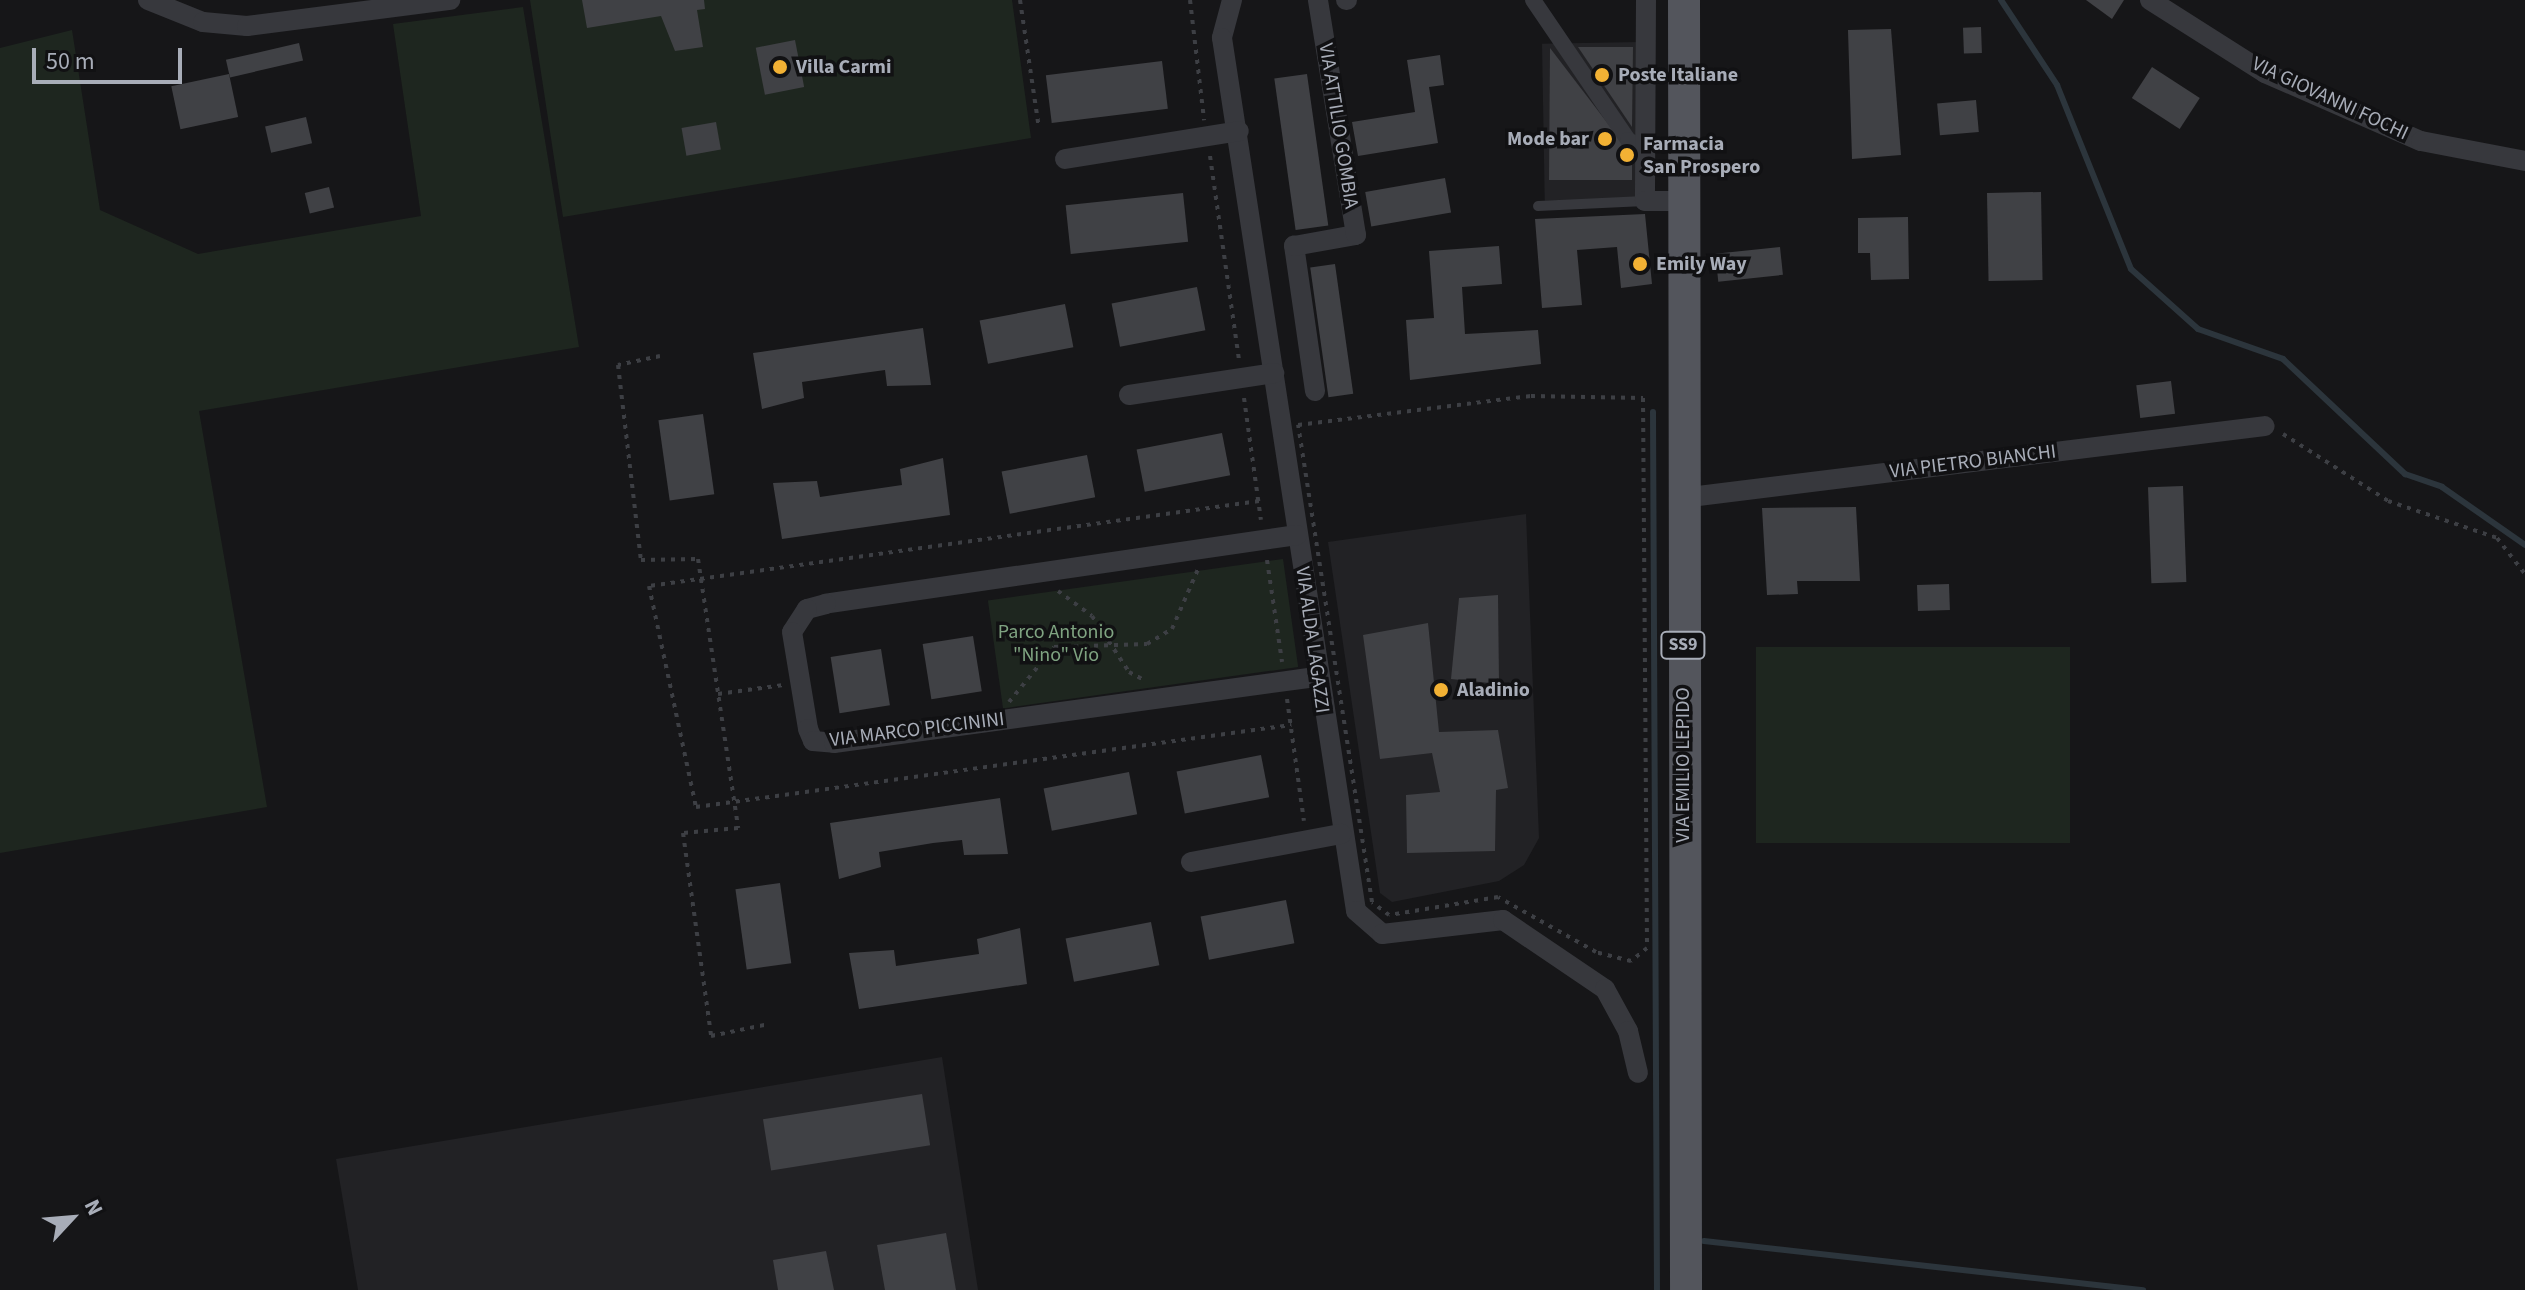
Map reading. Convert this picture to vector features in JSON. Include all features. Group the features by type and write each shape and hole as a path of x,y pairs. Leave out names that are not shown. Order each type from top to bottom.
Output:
{"main road":[{"name":"VIA EMILIO LEPIDO","path":"1684,0 1680,201 1686,1290"}],"street":[{"path":"148,0 203,22 247,26 450,0"},
{"name":"VIA ALDA LAGAZZI","path":"1232,0 1221,23 1341,834 1362,923 1403,935 1477,918 1503,920 1605,989 1628,1031 1638,1073"},
{"name":"VIA ATTILIO GOMBIA","path":"1315,391 1294,246 1356,235 1318,0"},
{"path":"1533,0 1628,140 1645,150"},
{"path":"1646,0 1645,201 1680,201"},
{"name":"VIA GIOVANNI FOCHI","path":"2150,0 2265,73 2421,141 2525,161"},
{"path":"1065,159 1239,131"},
{"path":"1129,395 1274,373"},
{"name":"VIA PIETRO BIANCHI","path":"1682,498 2265,426"},
{"name":"VIA MARCO PICCININI","path":"1297,535 807,609 792,632 813,741 1004,720 1318,677"},
{"path":"1191,862 1341,834"}],"lane":[{"path":"1538,206 1645,201"}],"path":[{"path":"1020,0 1039,128"},
{"path":"1190,0 1307,841"},
{"path":"660,356 618,365 641,560 698,559 738,828 683,833 711,1036 769,1024"},
{"path":"1531,396 1643,398 1647,517 1647,948 1641,957 1620,961 1596,952 1498,897 1389,915 1372,902 1298,425 1531,396"},
{"path":"2265,426 2308,445 2388,501 2497,538 2525,574"},
{"path":"1259,501 649,586 696,807 734,802 796,787 1291,725"},
{"path":"1004,720 1030,666 1054,647 1147,644 1172,629 1195,586 1202,549"},
{"path":"1032,574 1092,616 1129,672 1176,697"},
{"path":"718,694 800,682"}],"shaded area":[{"path":"1640,42 1643,199 1545,201 1542,44"},
{"name":"Aladinio","path":"1526,514 1539,838 1524,865 1499,881 1392,902 1380,893 1328,542"},
{"path":"942,1057 978,1290 358,1290 336,1159"}],"green space":[{"path":"530,0 1012,0 1031,138 563,217"},
{"path":"523,7 579,347 199,411 267,807 0,853 0,48 72,30 100,210 198,254 421,216 393,24"},
{"name":"Parco Antonio \"Nino\" Vio","path":"1283,559 1298,667 1003,708 988,600"},
{"path":"1756,647 2070,647 2070,843 1756,843"}],"building":[{"path":"582,0 704,0 705,9 697,10 703,47 675,51 661,16 587,28"},
{"path":"2086,0 2124,0 2112,19"},
{"path":"1981,27 1982,53 1964,54 1963,28"},
{"path":"1891,29 1901,155 1852,159 1848,30"},
{"name":"Villa Carmi","path":"795,40 804,87 765,95 756,48"},
{"path":"299,43 303,61 230,77 226,60"},
{"path":"1578,47 1633,47 1632,127"},
{"path":"1550,48 1632,155 1632,180 1549,180"},
{"path":"1440,55 1444,85 1429,87 1438,143 1358,156 1352,122 1415,112 1407,60"},
{"path":"1162,61 1168,109 1052,123 1046,75"},
{"path":"2152,67 2200,98 2180,129 2132,98"},
{"path":"229,74 238,117 180,129 171,86"},
{"path":"1307,74 1328,226 1296,230 1274,79"},
{"path":"1976,100 1979,132 1940,135 1937,103"},
{"path":"306,117 312,143 271,153 265,126"},
{"path":"716,122 721,150 686,156 682,128"},
{"path":"1445,178 1451,212 1371,227 1365,192"},
{"path":"329,187 334,207 310,213 305,193"},
{"path":"2041,192 2043,280 1989,281 1987,193"},
{"path":"1183,193 1188,242 1071,254 1066,205"},
{"path":"1645,214 1652,284 1621,288 1617,247 1577,250 1582,305 1542,308 1535,219"},
{"path":"1908,217 1909,279 1871,280 1870,253 1858,253 1858,218"},
{"path":"1499,246 1502,284 1462,287 1465,334 1538,330 1541,364 1410,380 1406,320 1434,318 1429,251"},
{"path":"1780,247 1783,275 1718,282 1715,254"},
{"path":"1335,264 1353,394 1328,397 1310,267"},
{"path":"1197,287 1205,330 1120,347 1112,304"},
{"path":"1065,304 1073,347 988,364 980,321"},
{"path":"923,328 931,385 887,386 885,370 856,374 802,382 804,398 762,409 753,353"},
{"path":"2171,381 2175,414 2140,418 2136,385"},
{"path":"703,414 714,494 670,500 658,420"},
{"path":"1222,433 1230,475 1145,492 1137,450"},
{"path":"1087,455 1095,497 1010,514 1002,472"},
{"path":"943,458 950,515 782,539 773,483 817,481 820,497 902,485 900,469"},
{"path":"2183,486 2186,582 2151,583 2148,487"},
{"path":"1856,507 1860,581 1797,581 1798,594 1767,595 1762,508"},
{"path":"1949,584 1950,610 1918,611 1917,585"},
{"path":"1498,595 1499,684 1451,679 1459,598"},
{"path":"1428,623 1439,732 1498,730 1508,788 1496,790 1495,851 1407,853 1406,795 1440,792 1432,753 1380,759 1363,635"},
{"path":"973,636 982,691 931,699 923,644"},
{"path":"881,649 890,705 840,713 831,657"},
{"path":"1261,755 1269,797 1185,814 1177,771"},
{"path":"1129,772 1137,814 1052,831 1044,789"},
{"path":"1000,798 1008,854 964,855 962,840 933,843 879,852 881,867 839,879 830,823"},
{"path":"780,883 791,963 747,969 735,889"},
{"path":"1286,900 1294,943 1209,960 1201,917"},
{"path":"1151,922 1159,965 1074,982 1066,939"},
{"path":"1020,928 1027,984 859,1009 849,953 894,950 896,966 979,954 977,939"},
{"path":"922,1094 930,1145 771,1171 763,1119"},
{"path":"946,1233 956,1290 885,1290 877,1245"},
{"path":"826,1251 834,1290 778,1290 773,1260"}],"waterway":[{"path":"2001,0 2057,85 2131,269 2198,329 2283,359 2405,474 2442,487 2525,545"},
{"path":"1653,412 1657,1290"},
{"path":"1704,1241 2143,1290"}],"place":[{"name":"Villa Carmi","path":"780,67"},
{"name":"Poste Italiane","path":"1602,75"},
{"name":"Mode bar","path":"1605,139"},
{"name":"Farmacia San Prospero","path":"1627,155"},
{"name":"Emily Way","path":"1640,264"},
{"name":"Aladinio","path":"1441,690"}]}
